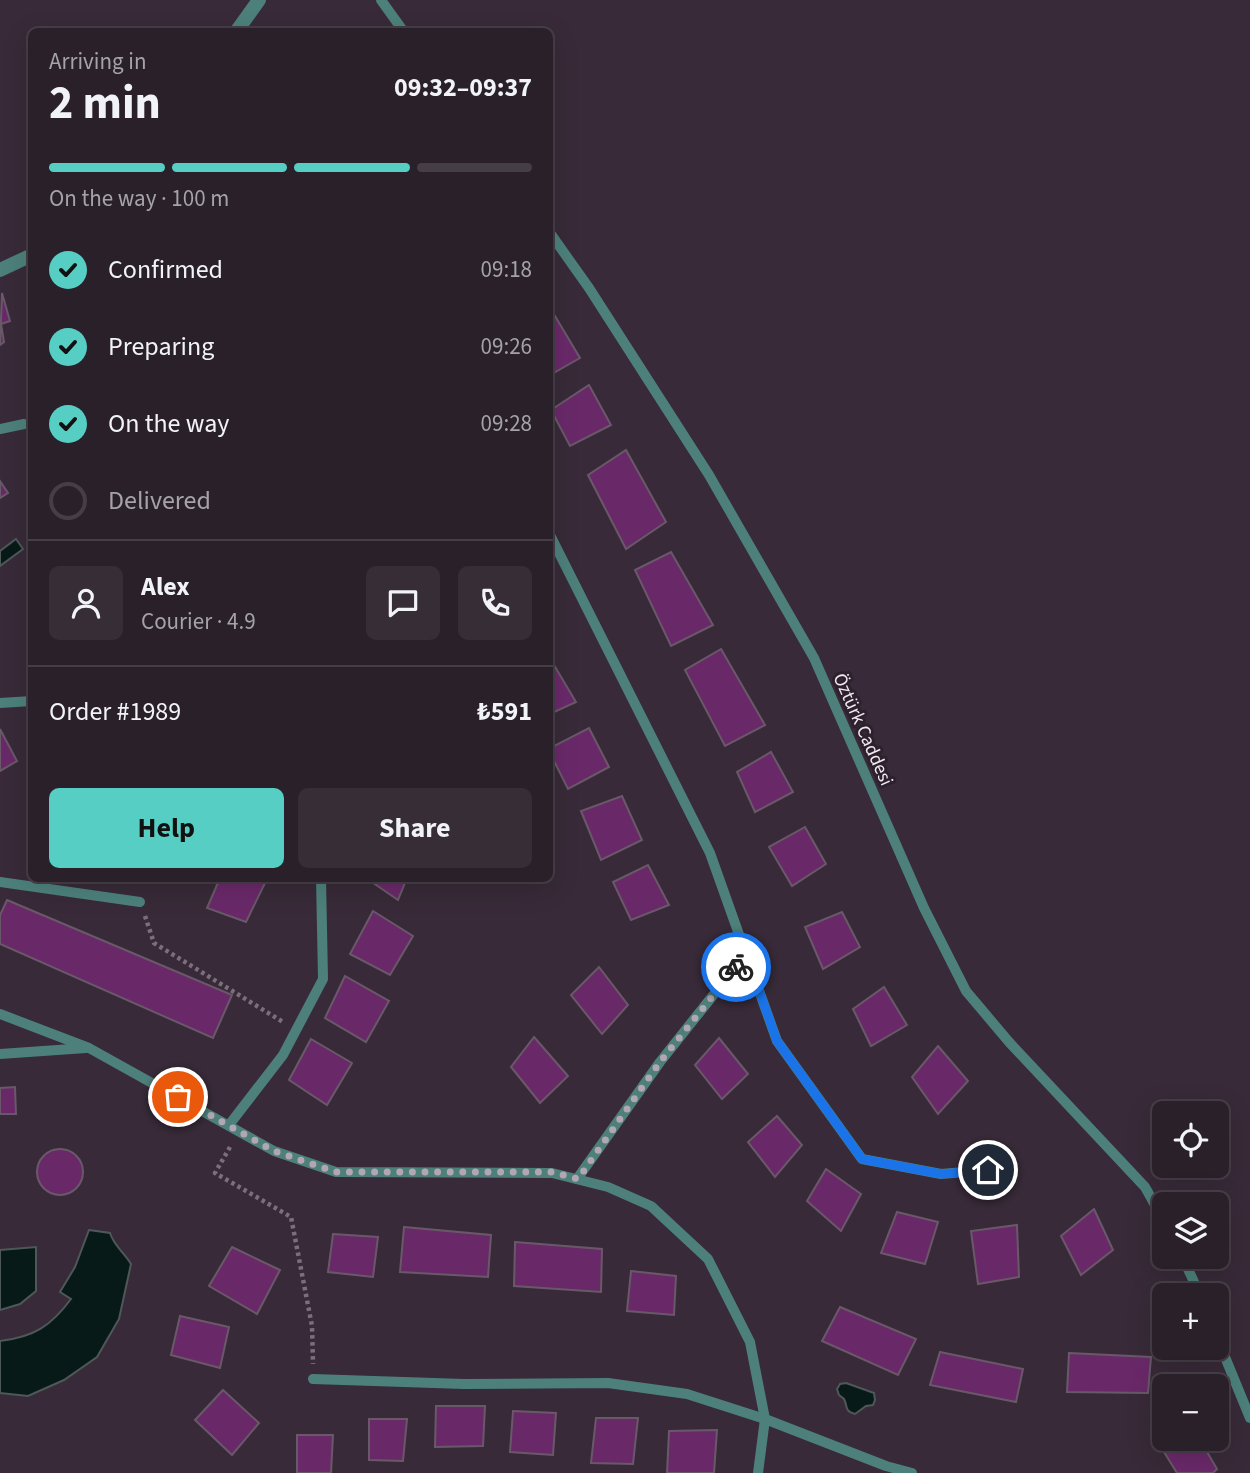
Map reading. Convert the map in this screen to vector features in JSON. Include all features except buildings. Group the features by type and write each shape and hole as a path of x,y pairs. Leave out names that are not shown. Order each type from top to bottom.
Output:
{"street":[{"path":"239,28 259,0"},
{"path":"0,270 28,257"}],"lane":[{"path":"381,0 401,28"},
{"name":"Öztürk Caddesi","path":"553,237 589,288 709,475 814,658 924,908 966,991 1009,1042 1145,1186 1152,1199"},
{"path":"0,429 24,425"},
{"path":"553,541 710,853 777,1041 862,1159 941,1174 1011,1168"},
{"path":"0,703 28,701"},
{"path":"0,881 140,902"},
{"path":"235,1128 283,1055 323,979 321,882"},
{"path":"578,1179 660,1062 746,954"},
{"path":"0,1014 89,1048 274,1151 336,1172 552,1172 608,1186 651,1206 708,1259 750,1342 765,1419 758,1473"},
{"path":"0,1054 89,1048"},
{"path":"1226,1360 1250,1418"},
{"path":"313,1379 464,1384 608,1383 687,1394 765,1419 886,1466 912,1473"}],"path":[{"path":"140,902 154,943 296,1030"},
{"path":"235,1128 215,1173 291,1217 312,1326 313,1379"}],"shaded area":[{"path":"16,539 23,549 0,566 0,551"},
{"path":"89,1230 110,1233 131,1264 119,1319 97,1357 64,1380 28,1396 0,1393 0,1341 23,1337 41,1329 64,1308 71,1299 60,1292 75,1267"},
{"path":"36,1247 36,1291 20,1304 0,1310 0,1250"},
{"path":"846,1383 874,1393 873,1405 866,1406 855,1414 849,1412 837,1389 840,1384"}],"way so far":[{"path":"178,1097 274,1151 336,1172 552,1172 578,1179 660,1062 736,967"}],"route":[{"path":"736,967 746,954 777,1041 862,1159 941,1174 988,1170"}]}
